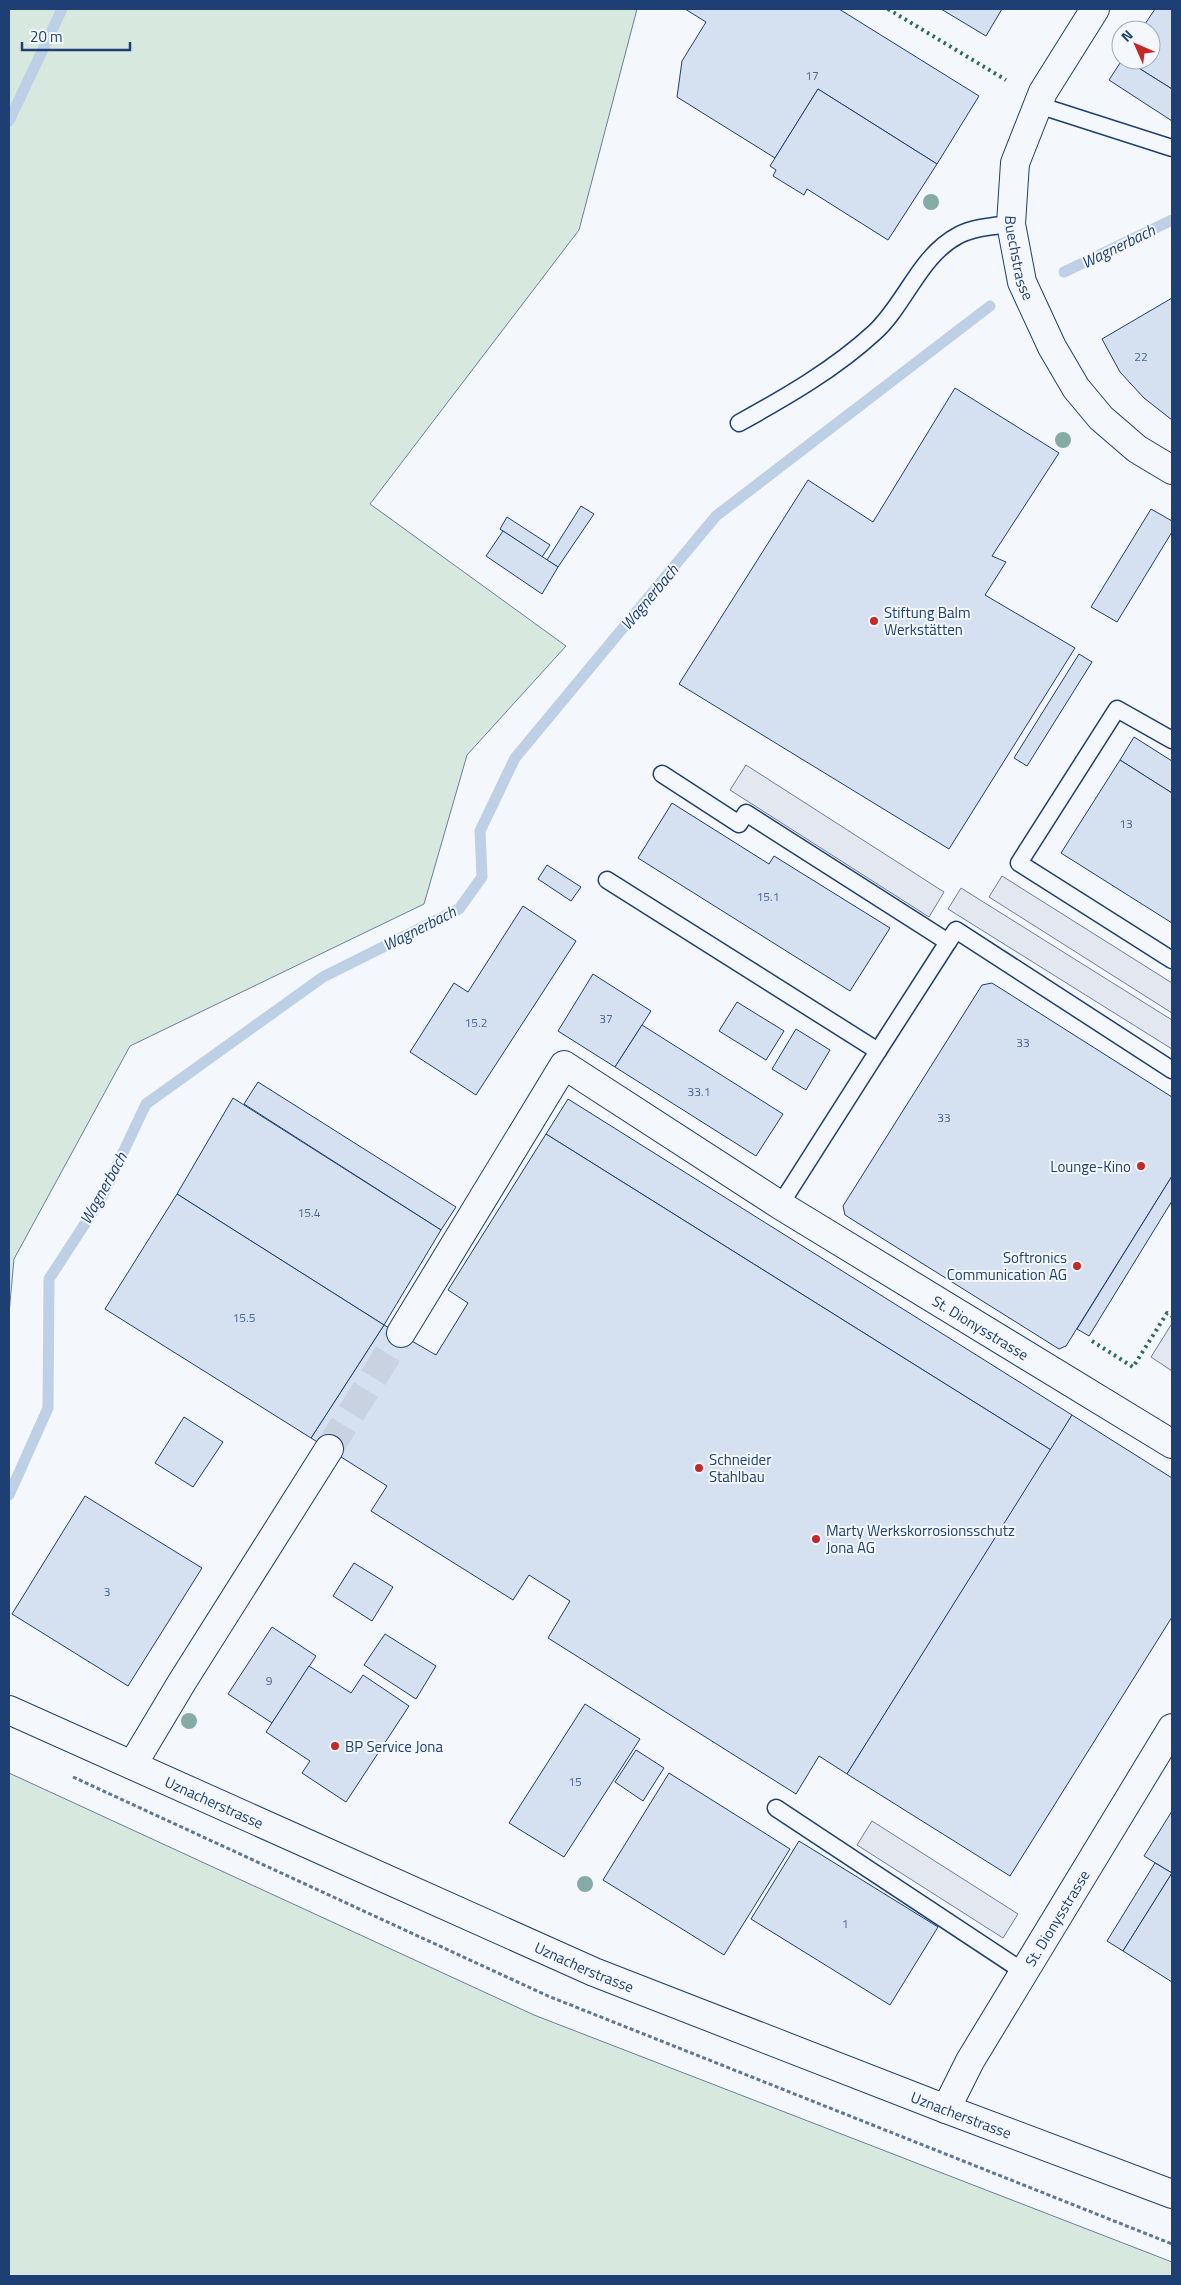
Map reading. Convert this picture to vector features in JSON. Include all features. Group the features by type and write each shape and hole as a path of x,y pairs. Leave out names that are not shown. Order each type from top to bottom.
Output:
{"street":[{"name":"Buechstrasse","path":"1095,9 1043,92 1015,163 1011,224 1022,282 1052,347 1076,388 1101,418 1137,449 1172,470"},
{"name":"St. Dionysstrasse","path":"401,1333 564,1065 784,1208 1172,1444"},
{"path":"134,1764 182,1682 329,1449"},
{"name":"Uznacherstrasse","path":"9,1710 134,1764 594,1972 946,2109 1172,2194"},
{"name":"St. Dionysstrasse","path":"946,2109 970,2061 1172,1728"}],"lane":[{"path":"1038,105 1172,148"},
{"path":"739,423 796,391 874,333 889,318 930,259 959,235 984,228 1011,224"},
{"path":"1172,740 1117,708 1018,863 1172,960"},
{"path":"662,774 739,824 746,812 948,942"},
{"path":"607,880 878,1051"},
{"path":"784,1208 878,1051 956,930 1172,1070"},
{"path":"776,1808 1024,1972"}],"shaded area":[{"path":"9,9 637,9 579,230 370,504 566,646 467,755 424,904 130,1046 14,1259 9,1314"},
{"path":"746,765 944,892 929,917 730,790"},
{"path":"1002,876 1172,983 1172,1013 989,897"},
{"path":"961,888 1172,1020 1172,1049 948,909"},
{"path":"1172,1326 1172,1371 1151,1357"},
{"path":"9,1773 534,2015 1172,2262 1172,2276 9,2276"},
{"path":"872,1821 1018,1914 1003,1938 857,1845"}],"building":[{"path":"685,9 839,9 979,96 937,164 818,89 775,158 677,97 682,61 706,22"},
{"path":"941,9 1002,9 986,36"},
{"path":"1155,9 1172,9 1172,89 1142,70 1161,70 1161,20 1148,20"},
{"path":"1116,70 1142,70 1172,89 1172,121 1109,80"},
{"path":"818,89 937,164 888,240 807,189 804,195 773,176 776,170 770,166"},
{"path":"1172,298 1172,420 1144,398 1120,372 1102,339"},
{"name":"Stiftung Balm Werkstätten","path":"955,388 1059,453 992,556 1006,562 985,595 1075,648 949,849 679,684 808,480 873,522"},
{"path":"581,506 594,514 558,567 547,560"},
{"path":"1151,509 1172,521 1172,532 1117,622 1091,607"},
{"path":"507,517 550,545 542,557 500,529"},
{"path":"503,531 558,567 542,594 486,556"},
{"path":"1079,654 1092,662 1027,766 1014,758"},
{"path":"1134,737 1172,761 1172,793 1120,760"},
{"path":"1120,760 1172,793 1172,923 1061,853"},
{"path":"672,803 769,864 774,856 890,928 850,991 638,858"},
{"path":"547,865 581,887 571,901 538,879"},
{"path":"523,906 576,941 476,1095 410,1052 454,983 468,992"},
{"path":"593,974 651,1011 615,1067 558,1031"},
{"path":"992,983 1172,1097 1172,1176 1066,1346 1059,1349 845,1215 843,1206 982,985"},
{"path":"737,1002 784,1031 766,1060 719,1031"},
{"path":"642,1025 783,1114 756,1156 615,1067"},
{"path":"796,1029 830,1050 806,1090 772,1069"},
{"path":"258,1082 456,1207 441,1230 244,1104"},
{"path":"233,1098 441,1230 384,1325 177,1194"},
{"path":"568,1099 1072,1415 1051,1450 546,1134"},
{"name":"Schneider Stahlbau","path":"546,1134 1051,1450 847,1774 819,1756 796,1794 548,1638 570,1601 529,1575 513,1600 371,1511 387,1486 311,1438 384,1325 436,1355 468,1303 448,1290"},
{"path":"1172,1176 1172,1201 1089,1336 1077,1329"},
{"path":"177,1194 384,1325 311,1438 105,1309"},
{"path":"1072,1415 1172,1478 1172,1617 1010,1876 847,1774"},
{"path":"184,1417 223,1442 193,1487 155,1463"},
{"path":"85,1496 202,1568 128,1686 12,1614"},
{"path":"354,1563 393,1587 372,1621 333,1596"},
{"path":"272,1627 316,1656 272,1723 228,1694"},
{"path":"385,1634 436,1666 416,1699 364,1665"},
{"name":"BP Service Jona","path":"309,1666 351,1693 363,1675 409,1706 346,1802 302,1773 310,1761 266,1732"},
{"path":"585,1704 640,1739 564,1857 509,1823"},
{"path":"636,1750 664,1768 643,1801 615,1782"},
{"path":"669,1773 790,1849 724,1955 603,1880"},
{"path":"1172,1811 1172,1873 1144,1856"},
{"path":"799,1841 938,1927 890,2005 751,1919"},
{"path":"1155,1863 1172,1873 1123,1951 1107,1941"},
{"path":"1172,1873 1172,1982 1123,1951"}],"waterway":[{"path":"9,121 62,9"},
{"name":"Wagnerbach","path":"1064,272 1172,220"},
{"name":"Wagnerbach","path":"9,1495 48,1408 49,1279 101,1199 146,1104 323,977 459,909 482,877 480,831 515,758 716,516 990,306"}],"tunnel":[{"path":"329,1449 401,1333"}],"hedge":[{"path":"888,9 1006,80"},
{"path":"1092,1341 1133,1367 1167,1313 1172,1316"}],"place":[{"name":"Stiftung Balm Werkstätten","path":"874,621"},
{"name":"Lounge-Kino","path":"1141,1166"},
{"name":"Softronics Communication AG","path":"1077,1266"},
{"name":"Schneider Stahlbau","path":"699,1468"},
{"name":"Marty Werkskorrosionsschutz Jona AG","path":"816,1539"},
{"name":"BP Service Jona","path":"335,1746"}]}
